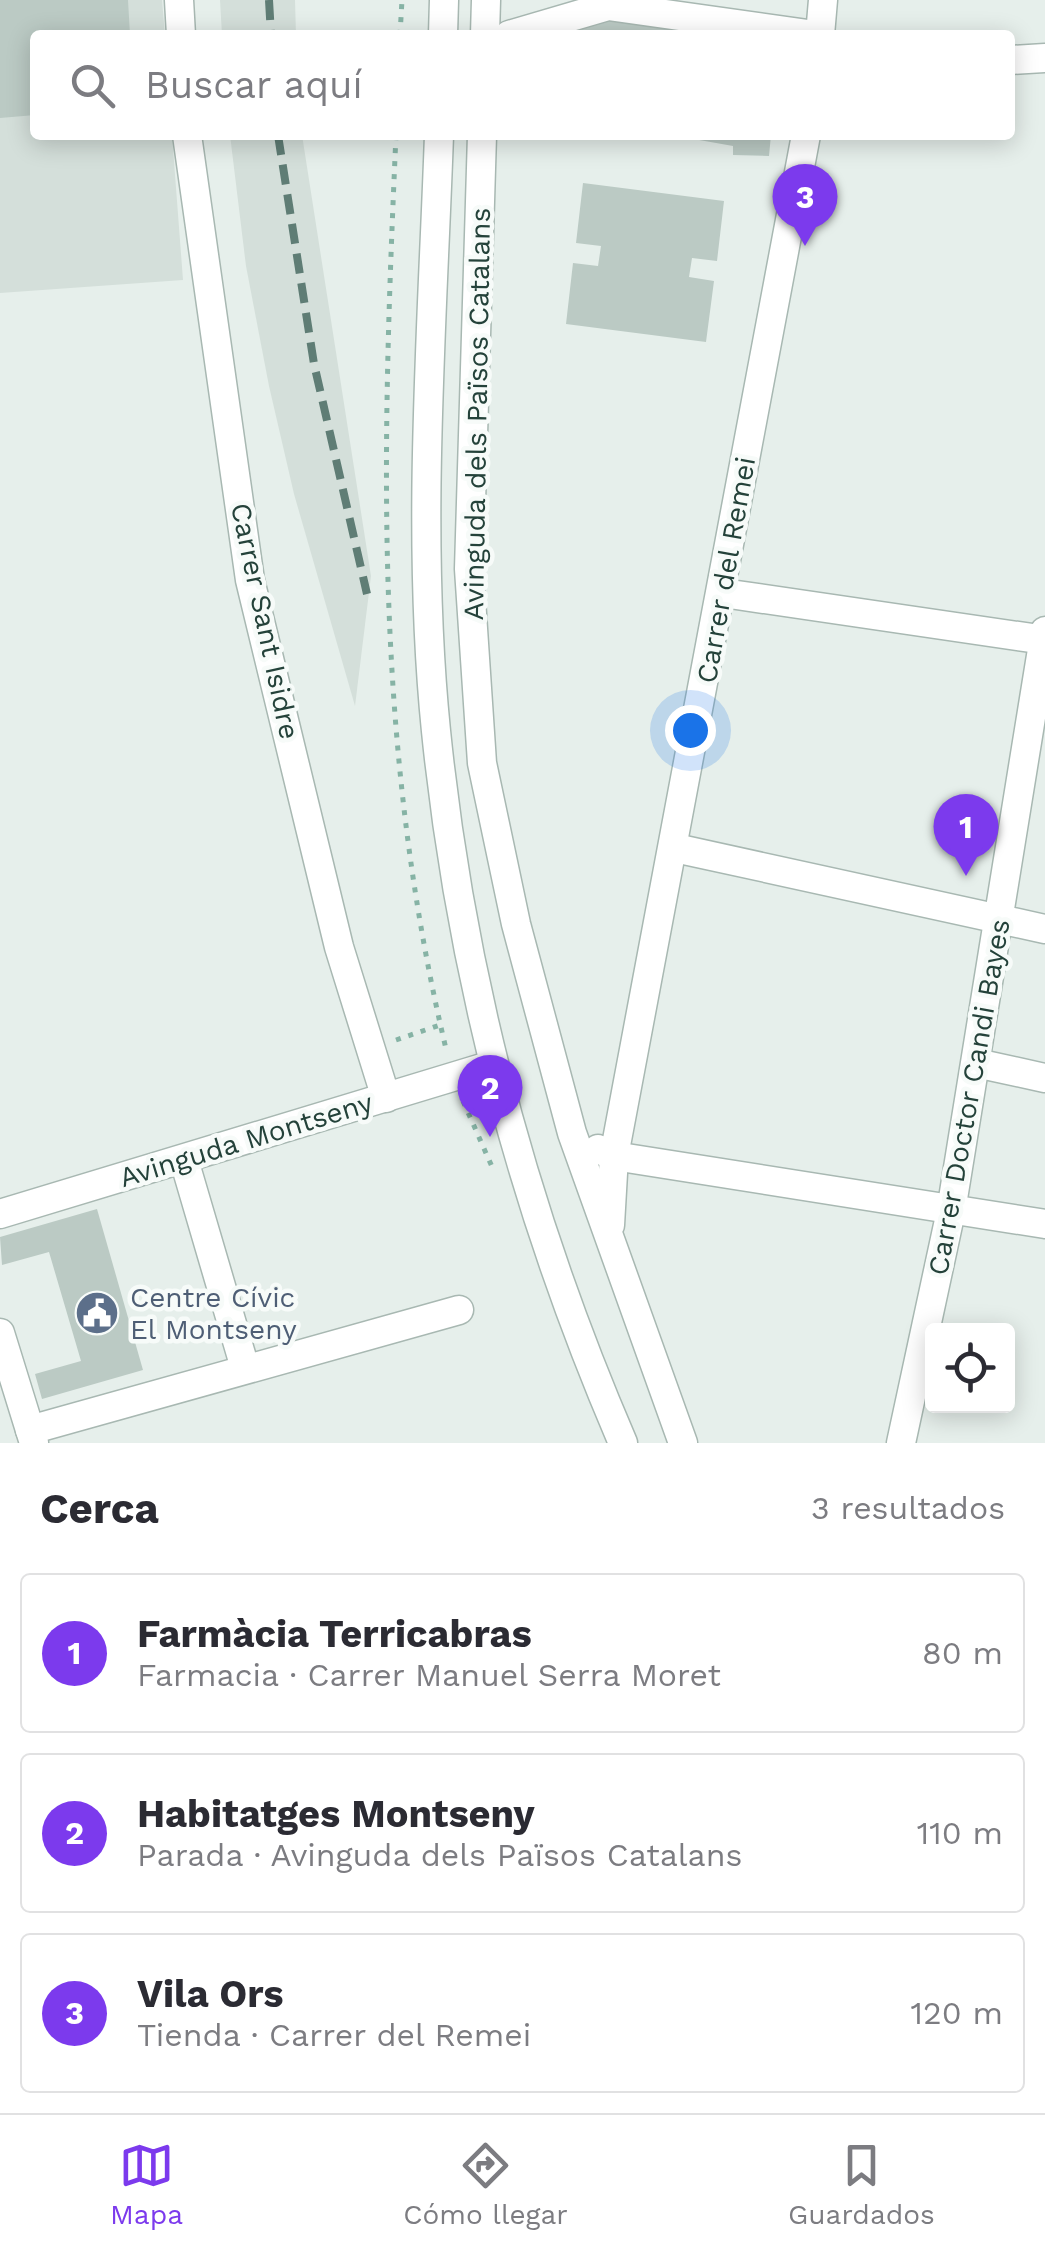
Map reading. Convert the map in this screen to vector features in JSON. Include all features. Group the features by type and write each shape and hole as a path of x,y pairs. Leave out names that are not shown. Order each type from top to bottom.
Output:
{"street":[{"path":"179,0 181,30"},
{"path":"443,30 444,0"},
{"path":"485,30 486,0"},
{"path":"819,30 822,0"},
{"path":"526,30 608,6 782,30"},
{"path":"1015,60 1045,58"},
{"name":"Carrer Sant Isidre","path":"187,140 250,580 340,948 386,1098"},
{"name":"Avinguda dels Països Catalans","path":"440,140 428,478 436,729 465,949 492,1065 579,1341 624,1443"},
{"name":"Avinguda dels Països Catalans","path":"482,140 469,568 482,762 516,924 572,1133 683,1443"},
{"name":"Carrer del Remei","path":"609,1241 614,1156 805,140"},
{"path":"722,593 1044,637"},
{"name":"Carrer Doctor Candi Bayes","path":"901,1443 951,1211 1044,637"},
{"path":"674,848 1045,929"},
{"path":"976,1064 1045,1078"},
{"name":"Avinguda Montseny","path":"0,1214 492,1065"},
{"path":"572,1133 614,1156 1045,1224"},
{"path":"184,1160 245,1368"},
{"path":"0,1333 32,1437 245,1368 458,1310"}],"path":[{"path":"400,30 402,0"},
{"path":"372,1047 440,1025"}],"shaded area":[{"path":"0,0 162,0 165,30 30,30 30,140 172,140 183,280 0,293"},
{"path":"220,0 295,0 296,30 222,30"},
{"path":"231,140 303,140 371,576 355,706 294,494 246,266"}],"building":[{"path":"0,0 128,0 130,30 30,30 30,115 0,118"},
{"path":"614,17 712,30 579,30"},
{"path":"699,140 771,140 769,156 733,155 733,146"},
{"path":"583,183 724,201 717,261 692,258 689,277 714,281 706,342 566,324 573,263 598,266 601,246 576,243"},
{"name":"Centre Cívic El Montseny","path":"97,1209 143,1370 42,1399 35,1374 81,1361 49,1252 2,1265 0,1237"}],"railway":[{"path":"269,0 271,30"},
{"path":"279,140 314,364 367,594"}],"place":[{"name":"Vila Ors","path":"805,246"},
{"name":"Farmàcia Terricabras","path":"966,876"},
{"name":"Habitatges Montseny","path":"490,1137"},
{"name":"Centre Cívic El Montseny","path":"97,1313"}]}
